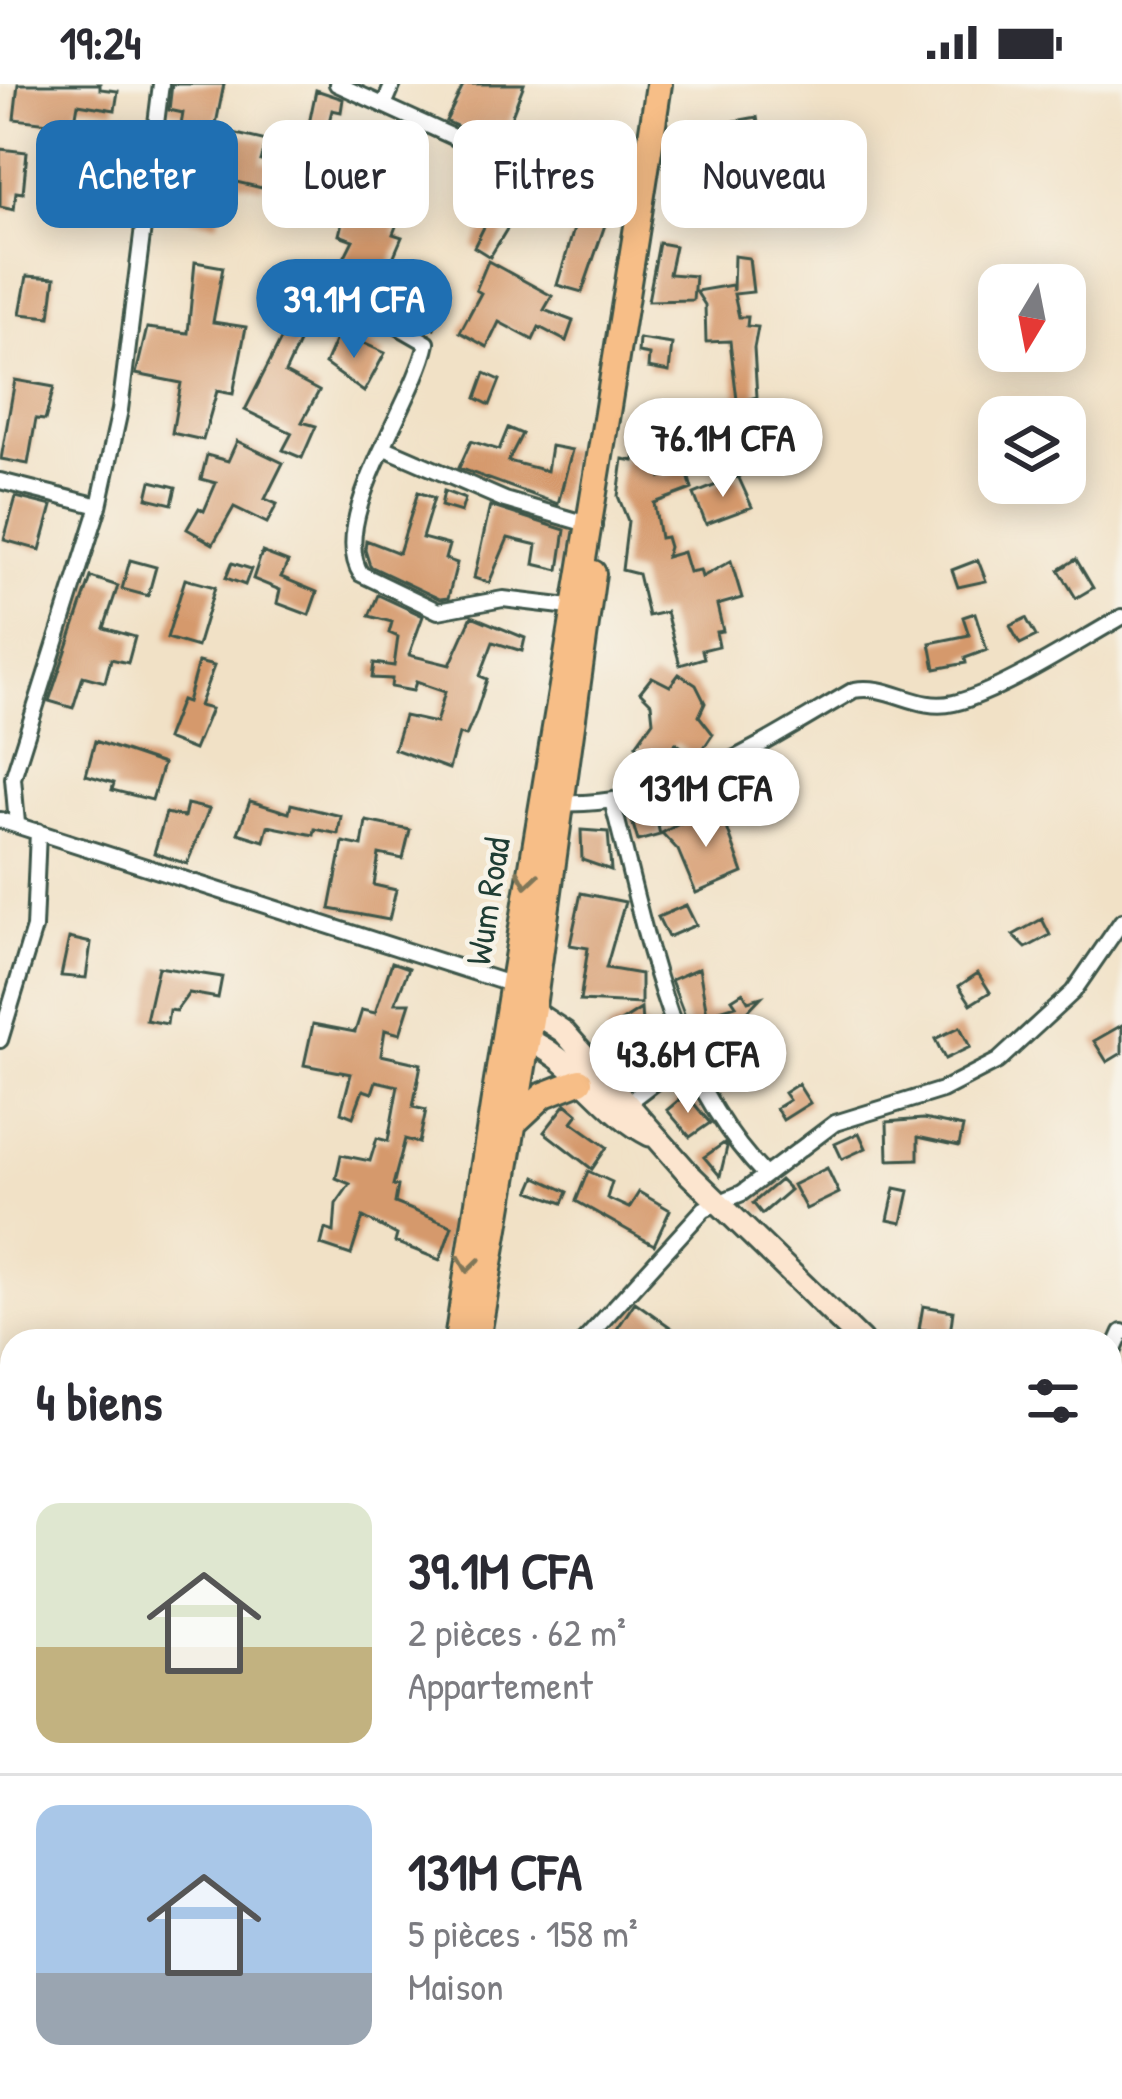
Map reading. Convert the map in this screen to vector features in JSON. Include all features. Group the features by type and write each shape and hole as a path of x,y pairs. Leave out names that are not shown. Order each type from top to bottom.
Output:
{"highway":[{"name":"Wum Road","path":"459,1329 502,1033 517,997 551,803 659,84"},
{"name":"Wum Road","path":"479,1329 528,1039 517,997"},
{"path":"514,1123 544,1095 580,1081"}],"main road":[{"path":"517,997 564,1032 718,1203 849,1329"},
{"path":"502,1033 528,1039 626,1124 662,1140"}],"street":[{"path":"17,823 7,782 99,506 134,322 161,84"},
{"path":"338,84 638,221"},
{"path":"384,105 394,84"},
{"path":"387,320 427,344 362,500 350,545 361,574 438,611 503,599 580,608"},
{"path":"386,448 505,500 593,526"},
{"path":"0,481 99,506"},
{"path":"551,803 612,801 704,777 854,690 872,686 921,705 953,704 1122,617"},
{"path":"612,801 668,1012 686,1058 712,1109 765,1174"},
{"path":"0,820 517,997"},
{"path":"0,1040 34,928 38,832"},
{"path":"595,1329 697,1214 765,1174 835,1123 942,1090 998,1061 1073,992 1122,921"},
{"path":"627,1102 686,1058"}],"building":[{"path":"18,84 100,84 100,89 118,91 115,110 78,104 75,120 14,119"},
{"path":"172,84 224,84 217,120 182,120 183,113 169,110"},
{"path":"464,84 524,84 510,120 446,121"},
{"path":"316,90 343,99 341,112 332,110 330,120 310,120"},
{"path":"238,134 262,140 262,188 238,182"},
{"path":"0,149 27,152 23,193 16,192 14,210 0,207"},
{"path":"341,228 395,228 393,234 402,237 387,272 358,261 345,287 361,298 340,329 316,314 353,240 339,235"},
{"path":"484,228 508,228 490,257 474,247"},
{"path":"604,228 582,292 557,285 574,229"},
{"path":"659,243 675,246 669,274 695,276 693,300 648,301"},
{"path":"734,256 749,258 753,292 734,294 739,317 748,317 747,326 758,327 754,348 757,397 745,400 737,400 730,341 706,342 705,305 696,291 732,285 733,291"},
{"path":"488,261 552,296 544,310 573,321 566,341 539,327 533,340 499,322 487,347 460,332 481,293 476,290"},
{"path":"195,262 223,267 213,322 246,327 233,394 217,391 203,440 172,433 181,383 136,374 147,328 188,333"},
{"path":"27,276 55,278 50,317 20,314"},
{"path":"425,295 445,306 434,328 413,315"},
{"path":"296,310 311,317 285,373 319,391 302,422 316,426 302,458 283,450 292,433 245,410"},
{"path":"339,332 385,353 364,392 325,364"},
{"path":"639,339 672,344 669,372 648,368 649,355 638,353"},
{"path":"485,373 500,380 490,405 476,398"},
{"path":"15,380 54,387 45,420 36,419 28,464 1,459"},
{"path":"722,416 735,448 710,456 702,447 700,422"},
{"path":"637,424 667,426 661,477 686,468 692,489 654,503 660,538 666,537 669,547 666,557 683,552 689,572 700,570 702,577 731,561 742,598 717,605 723,631 716,632 719,646 702,650 704,658 680,665 666,612 648,616 638,574 622,570 628,521 618,496 623,459 634,461"},
{"path":"508,428 522,434 508,461 547,471 551,446 572,450 558,504 459,468 471,441 499,450"},
{"path":"237,441 283,463 265,499 277,504 267,523 234,507 213,544 187,529 199,508 204,511 216,483 201,479 207,455 228,461"},
{"path":"738,476 752,507 706,524 694,494"},
{"path":"151,481 176,487 172,504 147,498"},
{"path":"444,491 465,499 461,512 441,506"},
{"path":"418,492 434,498 422,538 449,545 445,559 457,563 448,598 440,599 370,566 365,550 366,540 399,553"},
{"path":"16,497 52,506 40,550 4,540"},
{"path":"490,506 565,530 559,570 534,564 537,545 508,538 489,583 474,578"},
{"path":"262,552 288,562 281,577 317,592 309,615 277,603 280,590 253,579"},
{"path":"1076,559 1093,588 1076,598 1059,570"},
{"path":"130,560 156,567 148,596 122,589"},
{"path":"978,560 986,581 958,587 952,570"},
{"path":"232,563 251,569 245,585 226,578"},
{"path":"91,577 118,586 104,628 135,637 128,663 111,659 105,682 83,676 73,708 49,701"},
{"path":"185,579 215,587 197,647 167,638"},
{"path":"378,595 423,616 409,655 450,665 472,616 525,638 522,651 493,642 480,676 487,679 476,713 466,736 459,734 449,769 394,749 404,716 436,723 445,692 416,682 413,691 391,687 392,679 372,678 374,663 394,666 398,637 389,633 392,622 369,616"},
{"path":"975,613 987,650 965,658 966,663 935,669 930,643 969,635 963,617"},
{"path":"1026,618 1036,636 1020,644 1010,626"},
{"path":"198,662 214,666 199,706 211,709 194,750 166,739 181,700 187,702"},
{"path":"679,674 696,685 705,703 699,716 713,734 697,758 676,743 661,764 636,745 653,721 651,703 640,692 652,677 670,686"},
{"path":"95,741 163,764 152,800 112,790 114,783 86,775"},
{"path":"250,801 289,813 291,804 341,816 338,834 315,829 314,835 268,826 264,841 238,833"},
{"path":"653,802 660,835 638,841 628,808"},
{"path":"187,804 209,809 187,864 154,853 166,813 184,817"},
{"path":"721,811 743,873 696,893 678,850 662,833 702,812 706,821"},
{"path":"366,821 410,830 403,859 379,854 374,885 396,890 389,920 330,909 343,842 362,846"},
{"path":"581,830 608,832 611,870 582,860"},
{"path":"581,893 625,902 606,968 641,974 641,1004 580,1001 588,948 570,945"},
{"path":"686,905 696,925 668,937 658,917"},
{"path":"1042,919 1050,935 1026,948 1013,935"},
{"path":"69,938 91,943 86,978 61,976"},
{"path":"392,962 409,968 395,1003 410,1003 400,1034 385,1030 381,1055 421,1064 413,1107 426,1110 419,1143 405,1139 393,1185 398,1186 395,1203 452,1226 440,1260 395,1242 397,1235 363,1217 351,1255 321,1245 325,1229 334,1232 336,1204 350,1184 336,1178 341,1155 370,1161 377,1138 388,1141 398,1086 376,1081 372,1093 363,1090 353,1117 341,1112 351,1074 304,1065 313,1024 355,1032 362,1010 375,1013"},
{"path":"158,967 222,977 218,998 189,993 176,1011 169,1010 167,1024 146,1020"},
{"path":"699,968 707,1014 736,1005 732,999 743,992 748,1001 761,997 743,1016 717,1026 721,1037 701,1058 671,980"},
{"path":"978,973 990,992 971,1004 959,986"},
{"path":"641,1009 642,1024 669,1049 638,1076 605,1032"},
{"path":"1122,1025 1122,1053 1107,1062 1094,1041"},
{"path":"960,1027 970,1047 945,1059 935,1039"},
{"path":"798,1084 810,1103 783,1120 776,1108 789,1100 784,1093"},
{"path":"686,1094 710,1123 690,1137 667,1110"},
{"path":"566,1104 578,1114 572,1122 607,1147 592,1169 544,1132"},
{"path":"923,1119 963,1127 959,1146 918,1137 918,1159 888,1160 887,1122"},
{"path":"859,1133 866,1148 842,1159 835,1144"},
{"path":"724,1143 727,1147 720,1176 704,1157"},
{"path":"827,1168 839,1193 806,1209 793,1185"},
{"path":"588,1171 612,1182 607,1198 629,1208 639,1192 670,1210 654,1245 576,1201"},
{"path":"536,1177 568,1192 563,1203 530,1191"},
{"path":"780,1180 790,1190 762,1214 753,1203"},
{"path":"895,1188 909,1191 902,1223 888,1220"},
{"path":"635,1302 673,1329 617,1329"},
{"path":"923,1306 953,1311 951,1329 919,1329"}]}
